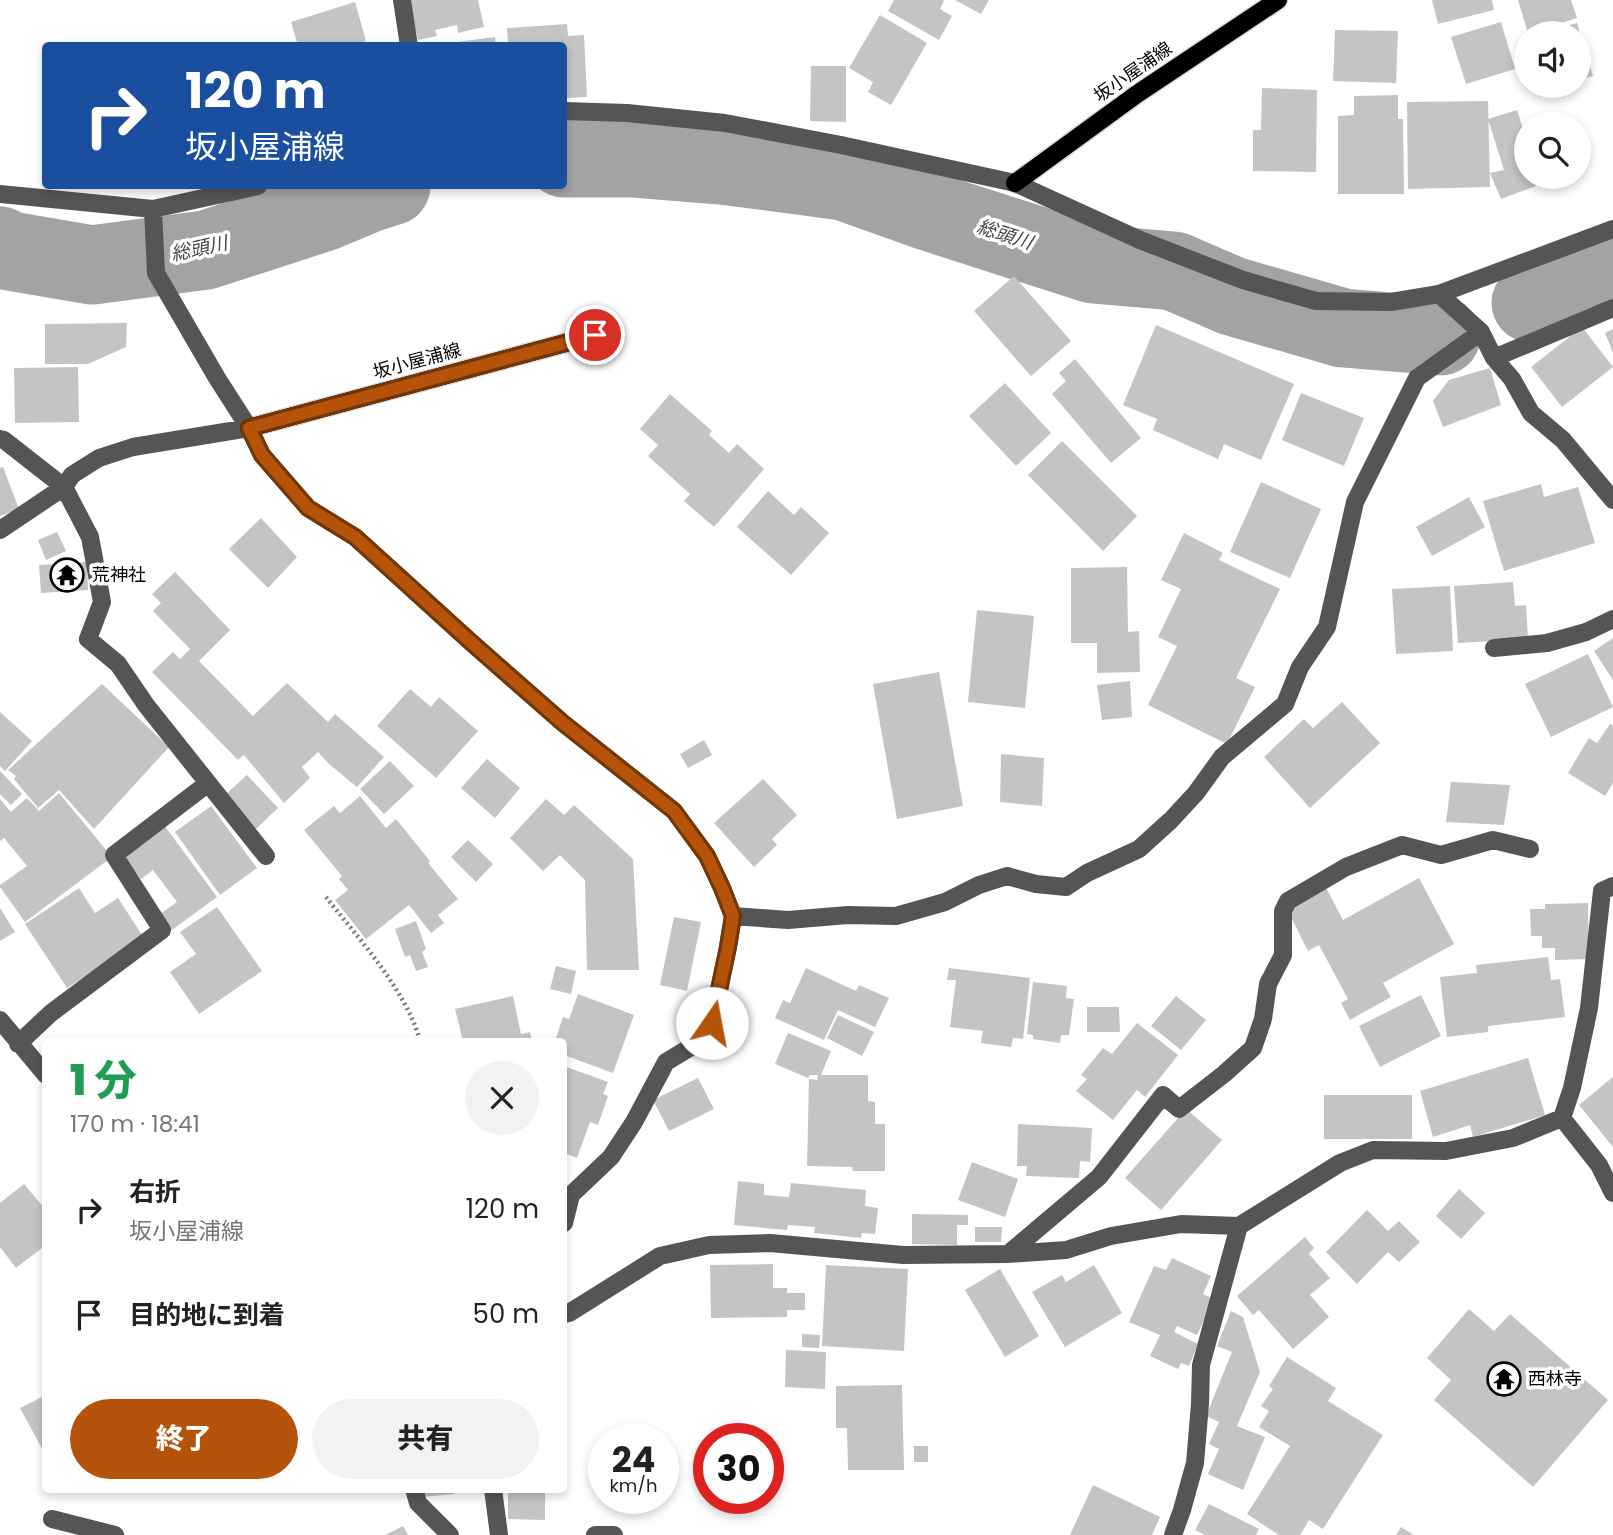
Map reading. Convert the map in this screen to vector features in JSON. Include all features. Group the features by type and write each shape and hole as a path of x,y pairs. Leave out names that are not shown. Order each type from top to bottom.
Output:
{"main road":[{"name":"坂小屋浦線","path":"1016,183 1137,94 1278,0"},
{"name":"坂小屋浦線","path":"249,428 595,335"}],"street":[{"path":"402,0 408,42"},
{"path":"567,111 627,113 725,123 867,150 1016,183 1140,240 1243,281 1316,301 1391,302 1439,294 1613,229"},
{"path":"0,194 153,209 244,189"},
{"path":"153,209 156,273 249,428 262,455 308,508 355,537 563,723 674,811 707,856 722,888 733,916 712,1023 704,1039 666,1062 634,1122 611,1157 572,1195 567,1212"},
{"path":"1439,294 1480,332 1531,413 1563,440 1613,500"},
{"path":"1494,358 1613,308"},
{"path":"733,916 788,920 848,915 896,916 945,902 979,885 1007,876 1036,884 1066,887 1087,873 1139,849 1188,802 1222,757 1285,704 1300,667 1327,626 1355,502 1417,378 1480,332"},
{"path":"0,530 64,487 72,475 99,458 132,447 249,428"},
{"path":"0,439 64,487 90,537 102,602 88,639 118,664 206,784 266,856"},
{"path":"1494,648 1547,643 1586,632 1613,619"},
{"path":"18,1044 51,1013 162,930 114,855 206,784"},
{"path":"1008,1254 1099,1177 1163,1095 1179,1109 1253,1048 1263,1019 1268,984 1283,954 1283,911 1288,901 1346,867 1402,845 1441,855 1493,840 1530,849"},
{"path":"567,1313 660,1256 709,1245 769,1243 903,1255 1008,1254 1066,1250 1111,1236 1181,1224 1239,1226 1340,1163 1373,1150 1446,1151 1513,1138 1562,1118 1572,1087 1589,1008 1602,891 1613,886"},
{"path":"0,1020 42,1071"},
{"path":"1562,1118 1600,1165 1613,1193"},
{"path":"1173,1535 1195,1463 1201,1365 1239,1226"},
{"path":"415,1493 418,1503 450,1535"},
{"path":"494,1493 499,1535"},
{"path":"52,1519 116,1535"},
{"path":"595,1535 614,1535"}],"path":[{"path":"326,897 387,977 410,1015 419,1038"}],"building":[{"path":"408,0 478,0 484,27 458,33 457,25 435,30 437,36 418,40"},
{"path":"894,0 944,1 940,9 952,16 939,40 888,11"},
{"path":"955,0 989,0 981,14"},
{"path":"1432,0 1492,0 1494,10 1438,24"},
{"path":"1518,0 1571,0 1577,18 1567,21 1524,21"},
{"path":"355,2 366,41 297,42 291,22"},
{"path":"880,15 927,43 891,105 868,92 873,82 849,68"},
{"path":"1501,22 1514,69 1466,84 1451,37"},
{"path":"567,24 568,36 584,35 587,97 567,98 567,42 508,42 507,28"},
{"path":"1335,30 1398,31 1396,83 1333,81"},
{"path":"495,37 496,42 456,42"},
{"path":"811,66 846,66 846,122 810,121"},
{"path":"1262,88 1317,90 1316,172 1253,171 1253,130 1261,130"},
{"path":"1398,95 1398,119 1403,119 1404,194 1338,194 1338,116 1354,115 1354,96"},
{"path":"1488,101 1490,187 1408,189 1407,102"},
{"path":"1517,110 1518,112 1514,112 1514,189 1528,189 1501,199 1490,173 1504,170 1488,119"},
{"path":"1014,276 1071,341 1031,376 974,311"},
{"path":"127,323 126,347 88,364 45,364 45,324"},
{"path":"1156,325 1294,384 1261,460 1224,444 1218,459 1153,430 1157,419 1123,405"},
{"path":"1582,327 1613,367 1562,407 1531,367"},
{"path":"1613,329 1613,353 1605,333"},
{"path":"1075,359 1141,438 1111,463 1052,394 1066,381 1059,373"},
{"path":"78,367 79,422 15,423 14,368"},
{"path":"1490,368 1501,405 1443,427 1433,401 1449,380"},
{"path":"1005,383 1051,433 1016,466 969,416"},
{"path":"1301,393 1364,418 1344,466 1282,440"},
{"path":"670,394 712,431 709,435 729,453 737,444 764,469 714,527 684,501 690,494 648,456 658,445 640,429"},
{"path":"1062,441 1137,516 1103,551 1028,475"},
{"path":"3,467 19,509 0,516 0,468"},
{"path":"1261,482 1321,509 1290,578 1230,552"},
{"path":"1541,484 1544,497 1578,487 1595,543 1504,571 1483,501"},
{"path":"768,491 794,515 801,507 829,533 791,575 737,527"},
{"path":"1469,497 1485,527 1432,556 1416,527"},
{"path":"261,518 297,557 268,588 229,549"},
{"path":"57,532 66,551 46,560 38,540"},
{"path":"1184,533 1223,553 1219,560 1280,589 1236,678 1255,687 1227,744 1148,705 1177,646 1158,637 1181,589 1161,580"},
{"path":"87,562 88,590 41,593 39,565"},
{"path":"1127,567 1128,632 1139,631 1140,672 1097,673 1097,643 1071,643 1071,568"},
{"path":"175,572 230,630 199,661 253,716 287,683 328,722 335,714 384,757 357,787 318,752 302,767 310,778 284,803 244,755 238,760 152,672 173,652 180,659 190,649 153,611 161,603 152,594"},
{"path":"1513,582 1515,606 1526,605 1528,639 1458,643 1454,586"},
{"path":"1450,586 1453,651 1396,654 1392,589"},
{"path":"977,610 1034,616 1025,708 968,702"},
{"path":"1613,638 1613,680 1594,651"},
{"path":"1588,654 1613,707 1551,737 1525,684"},
{"path":"939,672 963,806 897,819 873,684"},
{"path":"1130,681 1132,717 1102,720 1097,685"},
{"path":"102,684 169,747 94,829 59,790 38,808 14,779 16,776 8,770"},
{"path":"410,689 431,707 439,697 478,731 436,778 377,726"},
{"path":"1342,702 1380,743 1310,808 1264,757 1304,719 1313,728"},
{"path":"0,712 32,741 5,771 0,766"},
{"path":"1610,724 1613,726 1613,783 1605,796 1568,773 1589,738 1597,743"},
{"path":"704,740 712,755 688,768 680,754"},
{"path":"1001,754 1044,758 1042,806 1000,802"},
{"path":"487,759 520,788 495,818 461,788"},
{"path":"390,761 414,786 384,814 360,789"},
{"path":"0,771 22,794 11,805 0,794"},
{"path":"247,775 278,808 255,830 224,796"},
{"path":"763,779 797,815 772,839 777,845 754,867 714,823"},
{"path":"1451,782 1510,785 1504,825 1446,822"},
{"path":"59,793 112,857 25,922 0,887 27,866 4,838 0,841 0,799 11,812 27,798 39,811"},
{"path":"360,796 386,828 396,819 458,899 438,915 444,923 431,933 409,905 366,939 335,900 348,890 339,879 342,876 304,830 334,806 340,813"},
{"path":"546,799 564,815 574,805 633,859 639,970 587,970 585,880 560,855 543,871 510,838"},
{"path":"211,806 257,868 220,895 175,832"},
{"path":"164,825 217,897 172,930 160,914 177,902 153,870 141,879 122,856"},
{"path":"468,840 493,864 476,882 451,857"},
{"path":"1419,878 1454,944 1383,983 1391,997 1350,1020 1341,1003 1348,999 1319,945 1308,951 1286,907 1324,884 1343,920"},
{"path":"79,888 95,913 118,898 144,938 67,988 25,924"},
{"path":"1588,903 1589,959 1555,960 1555,948 1542,948 1542,936 1531,936 1530,909 1545,909 1545,904"},
{"path":"217,907 262,971 199,1014 170,972 196,954 180,932"},
{"path":"0,908 15,932 0,941"},
{"path":"674,917 701,922 687,991 660,985"},
{"path":"416,921 426,949 422,952 428,967 416,971 410,955 405,957 395,929"},
{"path":"1548,957 1551,980 1560,979 1565,1017 1488,1026 1488,1032 1447,1037 1440,977 1477,973 1476,965"},
{"path":"556,966 576,971 571,994 550,989"},
{"path":"806,968 856,991 859,985 889,998 875,1027 838,1010 824,1040 775,1018 783,1000 790,1003"},
{"path":"949,968 1030,978 1023,1039 1013,1038 1011,1047 981,1043 983,1031 950,1027 956,980 947,980"},
{"path":"1033,982 1067,986 1066,998 1074,999 1069,1035 1061,1035 1060,1043 1033,1039 1033,1035 1027,1034"},
{"path":"578,994 634,1015 613,1073 567,1056 567,1038 556,1038 563,1017 569,1019"},
{"path":"1421,995 1441,1036 1380,1067 1359,1026"},
{"path":"513,996 521,1034 530,1032 531,1038 462,1038 455,1009"},
{"path":"1176,996 1206,1020 1181,1050 1151,1026"},
{"path":"1087,1007 1119,1007 1120,1032 1087,1032"},
{"path":"838,1015 874,1032 862,1056 827,1038"},
{"path":"1137,1023 1178,1055 1145,1097 1137,1090 1113,1120 1076,1091 1087,1079 1081,1075 1103,1048 1112,1054"},
{"path":"788,1033 831,1051 821,1075 868,1075 868,1101 875,1102 875,1124 885,1124 885,1171 807,1166 809,1079 817,1080 818,1075 810,1075 808,1078 775,1064"},
{"path":"1528,1058 1545,1115 1473,1137 1470,1125 1433,1137 1420,1091"},
{"path":"567,1067 608,1082 603,1094 608,1096 598,1125 590,1122 577,1158 567,1154"},
{"path":"1613,1077 1613,1147 1579,1105"},
{"path":"698,1078 714,1109 669,1131 653,1100"},
{"path":"1324,1095 1412,1095 1412,1139 1324,1139"},
{"path":"1186,1109 1222,1140 1161,1210 1125,1178"},
{"path":"1018,1124 1092,1128 1090,1162 1080,1161 1079,1178 1026,1176 1027,1166 1017,1166"},
{"path":"972,1162 1018,1179 1005,1217 958,1200"},
{"path":"738,1181 764,1184 764,1195 789,1197 791,1183 866,1190 865,1206 878,1208 875,1234 862,1233 861,1238 814,1233 815,1227 788,1225 787,1230 734,1225"},
{"path":"24,1184 42,1205 42,1248 16,1268 0,1247 0,1203"},
{"path":"1459,1189 1485,1213 1461,1239 1436,1216"},
{"path":"1367,1210 1388,1231 1399,1221 1420,1242 1399,1262 1388,1252 1357,1284 1326,1252"},
{"path":"912,1214 968,1215 968,1225 957,1225 957,1245 912,1244"},
{"path":"975,1227 1002,1227 1001,1242 975,1242"},
{"path":"1305,1237 1314,1248 1309,1254 1330,1278 1310,1295 1329,1317 1293,1349 1259,1310 1253,1315 1237,1296"},
{"path":"1172,1258 1211,1276 1203,1294 1214,1299 1197,1335 1177,1326 1174,1332 1198,1344 1189,1366 1181,1363 1178,1369 1150,1356 1160,1335 1129,1322 1154,1266 1166,1270"},
{"path":"773,1264 773,1288 787,1288 787,1293 805,1293 805,1310 787,1310 787,1317 711,1318 710,1265"},
{"path":"826,1265 908,1269 904,1351 822,1346"},
{"path":"1094,1265 1122,1313 1065,1347 1032,1292 1062,1275 1066,1282"},
{"path":"1000,1269 1039,1336 1005,1357 965,1290"},
{"path":"1469,1309 1494,1331 1510,1314 1608,1400 1533,1487 1434,1400 1451,1380 1427,1358"},
{"path":"1231,1311 1243,1317 1260,1372 1237,1426 1265,1437 1243,1490 1208,1474 1219,1449 1209,1444 1219,1422 1206,1416 1232,1352 1217,1346"},
{"path":"802,1334 820,1335 819,1348 802,1347"},
{"path":"786,1350 826,1352 825,1389 785,1387"},
{"path":"1287,1357 1336,1388 1328,1401 1383,1435 1323,1529 1309,1520 1300,1535 1279,1535 1247,1514 1290,1446 1259,1427 1269,1411 1261,1406 1273,1389 1269,1386"},
{"path":"902,1385 904,1470 848,1470 847,1428 836,1428 836,1386"},
{"path":"42,1397 42,1449 20,1408"},
{"path":"914,1446 928,1446 928,1462 914,1462"},
{"path":"1093,1485 1160,1517 1152,1535 1070,1535"},
{"path":"421,1493 454,1493 454,1494 421,1497"},
{"path":"508,1493 545,1493 545,1520 508,1519"},
{"path":"1209,1504 1259,1529 1256,1535 1205,1535 1195,1530"},
{"path":"403,1526 408,1535 385,1535"},
{"path":"1401,1527 1414,1535 1396,1535"}],"waterway":[{"name":"総頭川","path":"567,158 632,158 730,166 844,181 1093,264 1174,271 1232,296 1343,328 1441,336"},
{"name":"総頭川","path":"0,246 10,251 92,265 206,250 323,212 382,189"},
{"name":"総頭川","path":"1531,303 1613,273"}],"place":[{"name":"荒神社","path":"67,575"},
{"name":"西林寺","path":"1504,1379"}],"route":[{"path":"595,335 249,428 262,455 308,508 355,537 563,723 674,811 707,856 733,916 712,1023"}]}
